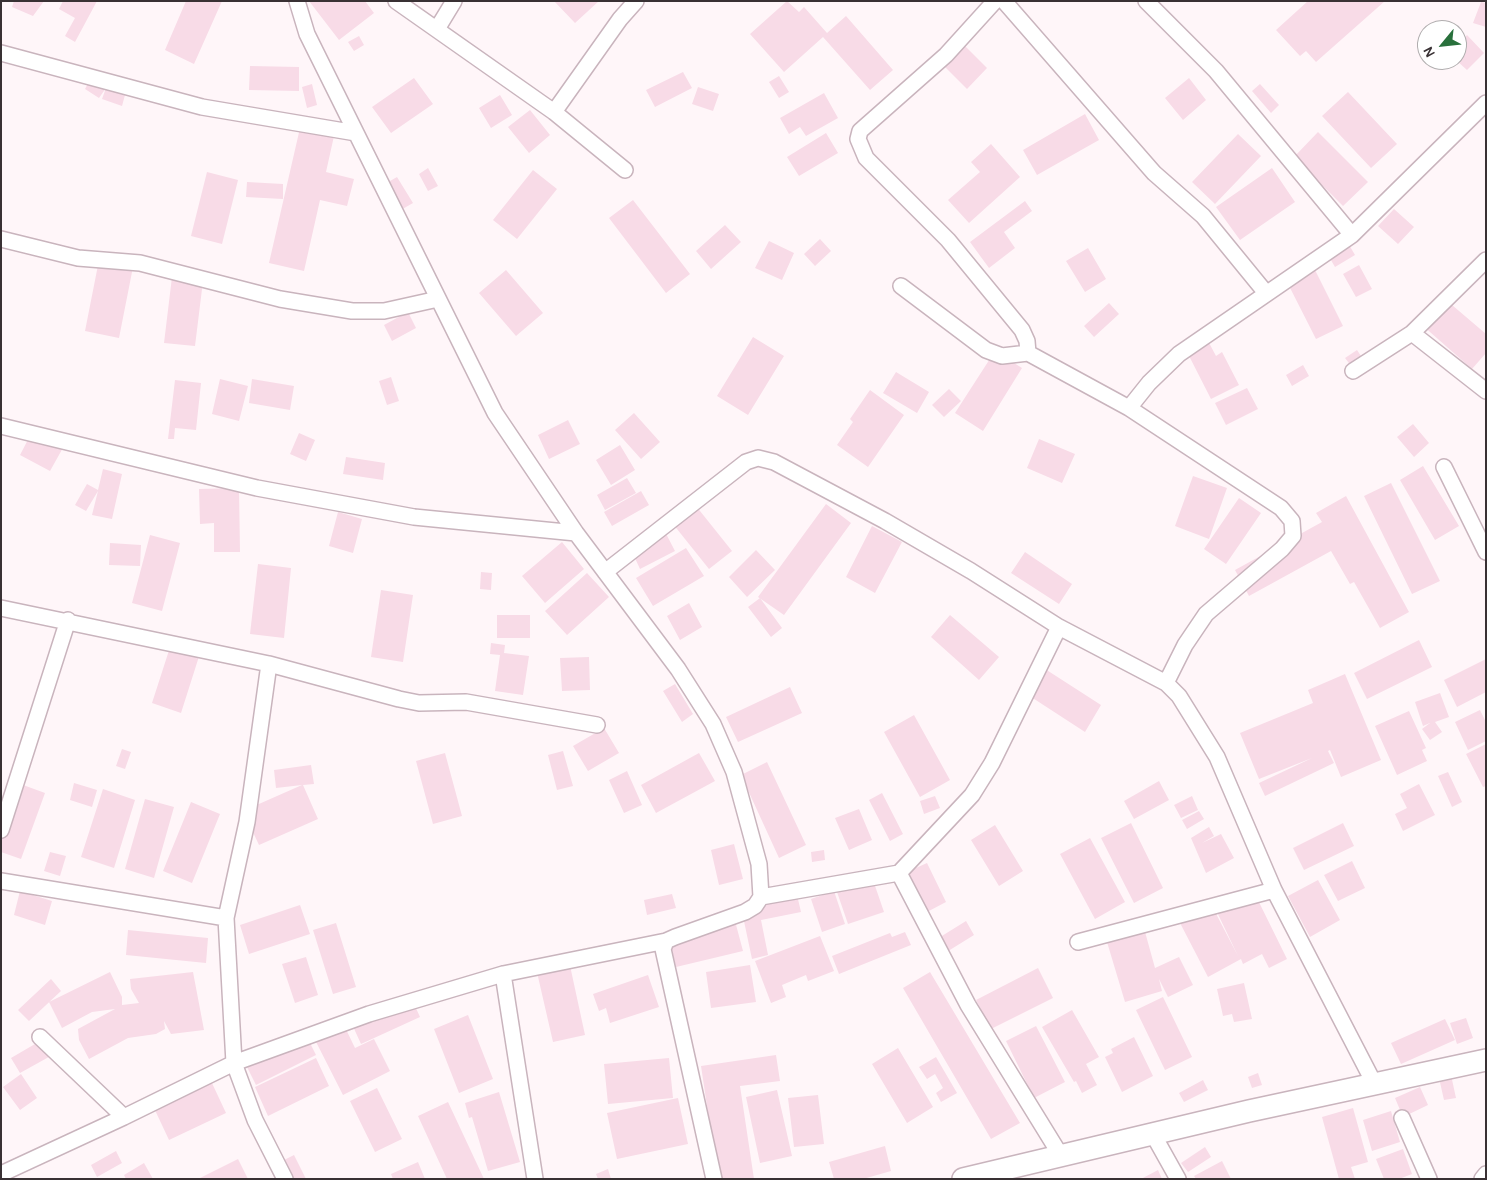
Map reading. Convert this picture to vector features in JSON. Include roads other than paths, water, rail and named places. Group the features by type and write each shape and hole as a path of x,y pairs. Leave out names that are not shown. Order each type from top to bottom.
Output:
{"main road":[{"path":"963,1179 1154,1136 1249,1111 1486,1060"}],"street":[{"path":"1,1174 234,1063 369,1014 503,974 666,942 745,912 755,906 761,897 759,864 734,772 713,724 678,669 576,533 495,413 307,34 297,1"},
{"path":"396,1 554,112 625,170"},
{"path":"437,29 454,1"},
{"path":"554,112 620,19 636,1"},
{"path":"995,1 946,55 860,131 858,139 866,158 948,240 1022,330 1027,341 1028,352"},
{"path":"1004,1 1154,173 1203,216 1266,293"},
{"path":"1146,1 1216,71 1352,235"},
{"path":"1,53 202,107 356,133"},
{"path":"1129,408 1149,383 1179,354 1352,235 1486,103"},
{"path":"1,240 78,258 140,263 280,299 352,310 384,311 438,299"},
{"path":"1353,371 1412,333 1486,260"},
{"path":"901,286 986,350 1002,356 1028,352 1129,408 1281,508 1292,521 1293,536 1282,550 1206,614 1186,644 1166,683"},
{"path":"1412,333 1486,391"},
{"path":"1,426 267,490 414,517 576,533"},
{"path":"605,572 746,462 758,458 774,462 885,521 971,571 1059,627 1166,683 1179,696 1216,757 1274,890 1375,1085"},
{"path":"1444,467 1486,552"},
{"path":"1,608 68,620 269,664 399,700 418,703 466,702 597,725"},
{"path":"1,830 68,620"},
{"path":"761,897 899,873 972,796 992,763 1059,627"},
{"path":"269,664 247,822 226,918 234,1063 255,1120 285,1179"},
{"path":"899,873 968,1005 1061,1156"},
{"path":"1,881 226,918"},
{"path":"1078,942 1274,890"},
{"path":"666,942 664,958 714,1179"},
{"path":"503,974 534,1179"},
{"path":"40,1037 124,1117"},
{"path":"1402,1118 1430,1179"},
{"path":"1154,1136 1178,1179"},
{"path":"1482,1179 1486,1174"}]}
